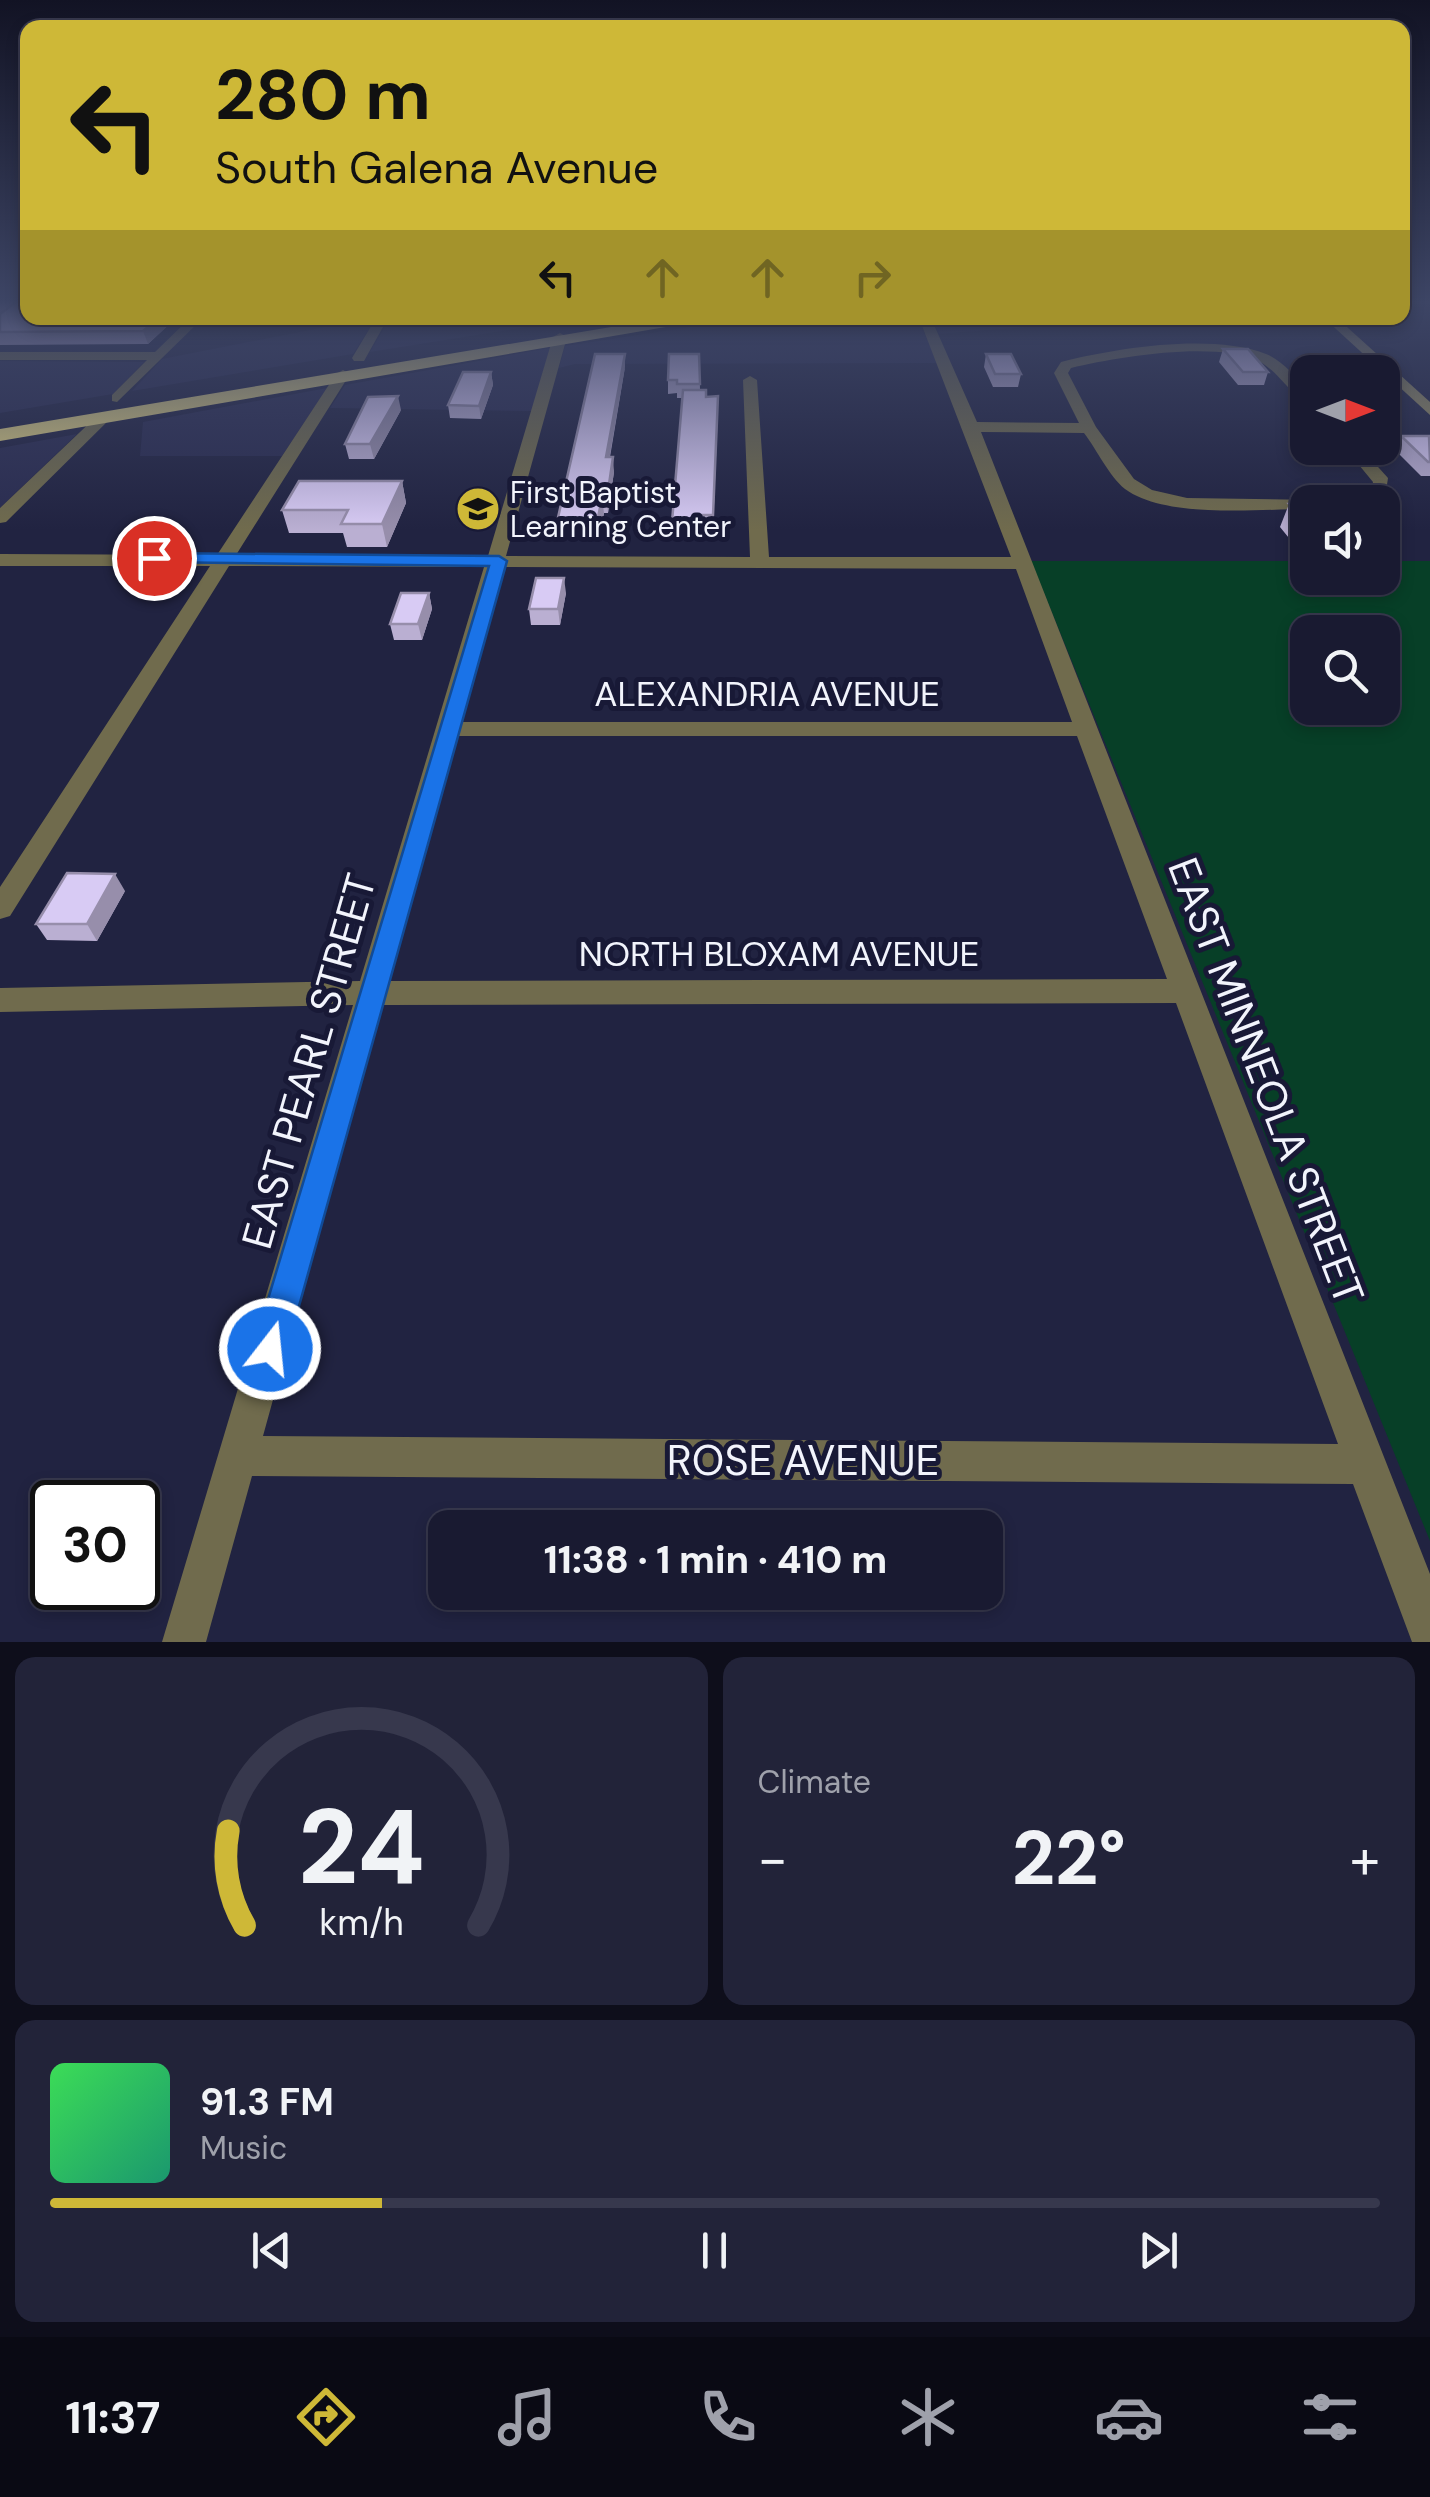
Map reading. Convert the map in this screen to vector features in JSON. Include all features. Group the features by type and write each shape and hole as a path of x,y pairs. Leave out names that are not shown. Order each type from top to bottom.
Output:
{"highway":[{"path":"0,418 246,377"},
{"path":"0,435 329,377"}],"street":[{"path":"118,398 138,377"},
{"path":"0,910 342,377"},
{"name":"EAST PEARL STREET","path":"184,1642 550,377"},
{"name":"EAST MINNEOLA STREET","path":"950,377 1430,1631"},
{"path":"1060,377 1089,428 1128,483 1160,500 1187,504 1290,504"},
{"path":"1395,377 1430,410"},
{"path":"750,380 760,564"},
{"path":"0,518 104,416"},
{"path":"971,427 1089,428"},
{"path":"1368,465 1381,485"},
{"path":"0,560 1021,563"},
{"name":"ALEXANDRIA AVENUE","path":"450,729 1085,729"},
{"name":"NORTH BLOXAM AVENUE","path":"0,1000 372,992 1186,991"},
{"name":"ROSE AVENUE","path":"239,1456 1367,1464"}],"shaded area":[{"path":"0,377 130,377 113,394 0,413"},
{"path":"145,377 218,377 132,391"},
{"path":"391,377 542,377 532,411 330,408 345,385"},
{"path":"327,388 282,456 140,456 143,422"},
{"path":"77,434 0,508 0,448"}],"green space":[{"path":"1031,561 1290,561 1290,595 1400,595 1400,561 1430,561 1430,1541"}],"building":[{"path":"461,377 489,377 479,406 448,405"},
{"path":"590,377 621,377 606,457 613,457 607,498 602,498 597,522 557,522"},
{"path":"668,377 700,377 700,384 677,384 677,380 668,380"},
{"path":"683,390 706,390 706,397 718,396 713,515 697,515 697,522 672,522"},
{"path":"398,396 370,444 345,444 368,397"},
{"path":"1401,436 1429,436 1430,462 1428,462"},
{"path":"299,481 402,481 382,524 341,524 348,510 282,510"},
{"path":"536,578 564,578 558,609 529,609"},
{"path":"401,593 429,593 418,624 390,624"},
{"path":"67,873 115,874 87,924 36,924"}],"place":[{"name":"First Baptist Learning Center","path":"478,509"}],"route":[{"path":"154,558 499,561 270,1349"}]}
